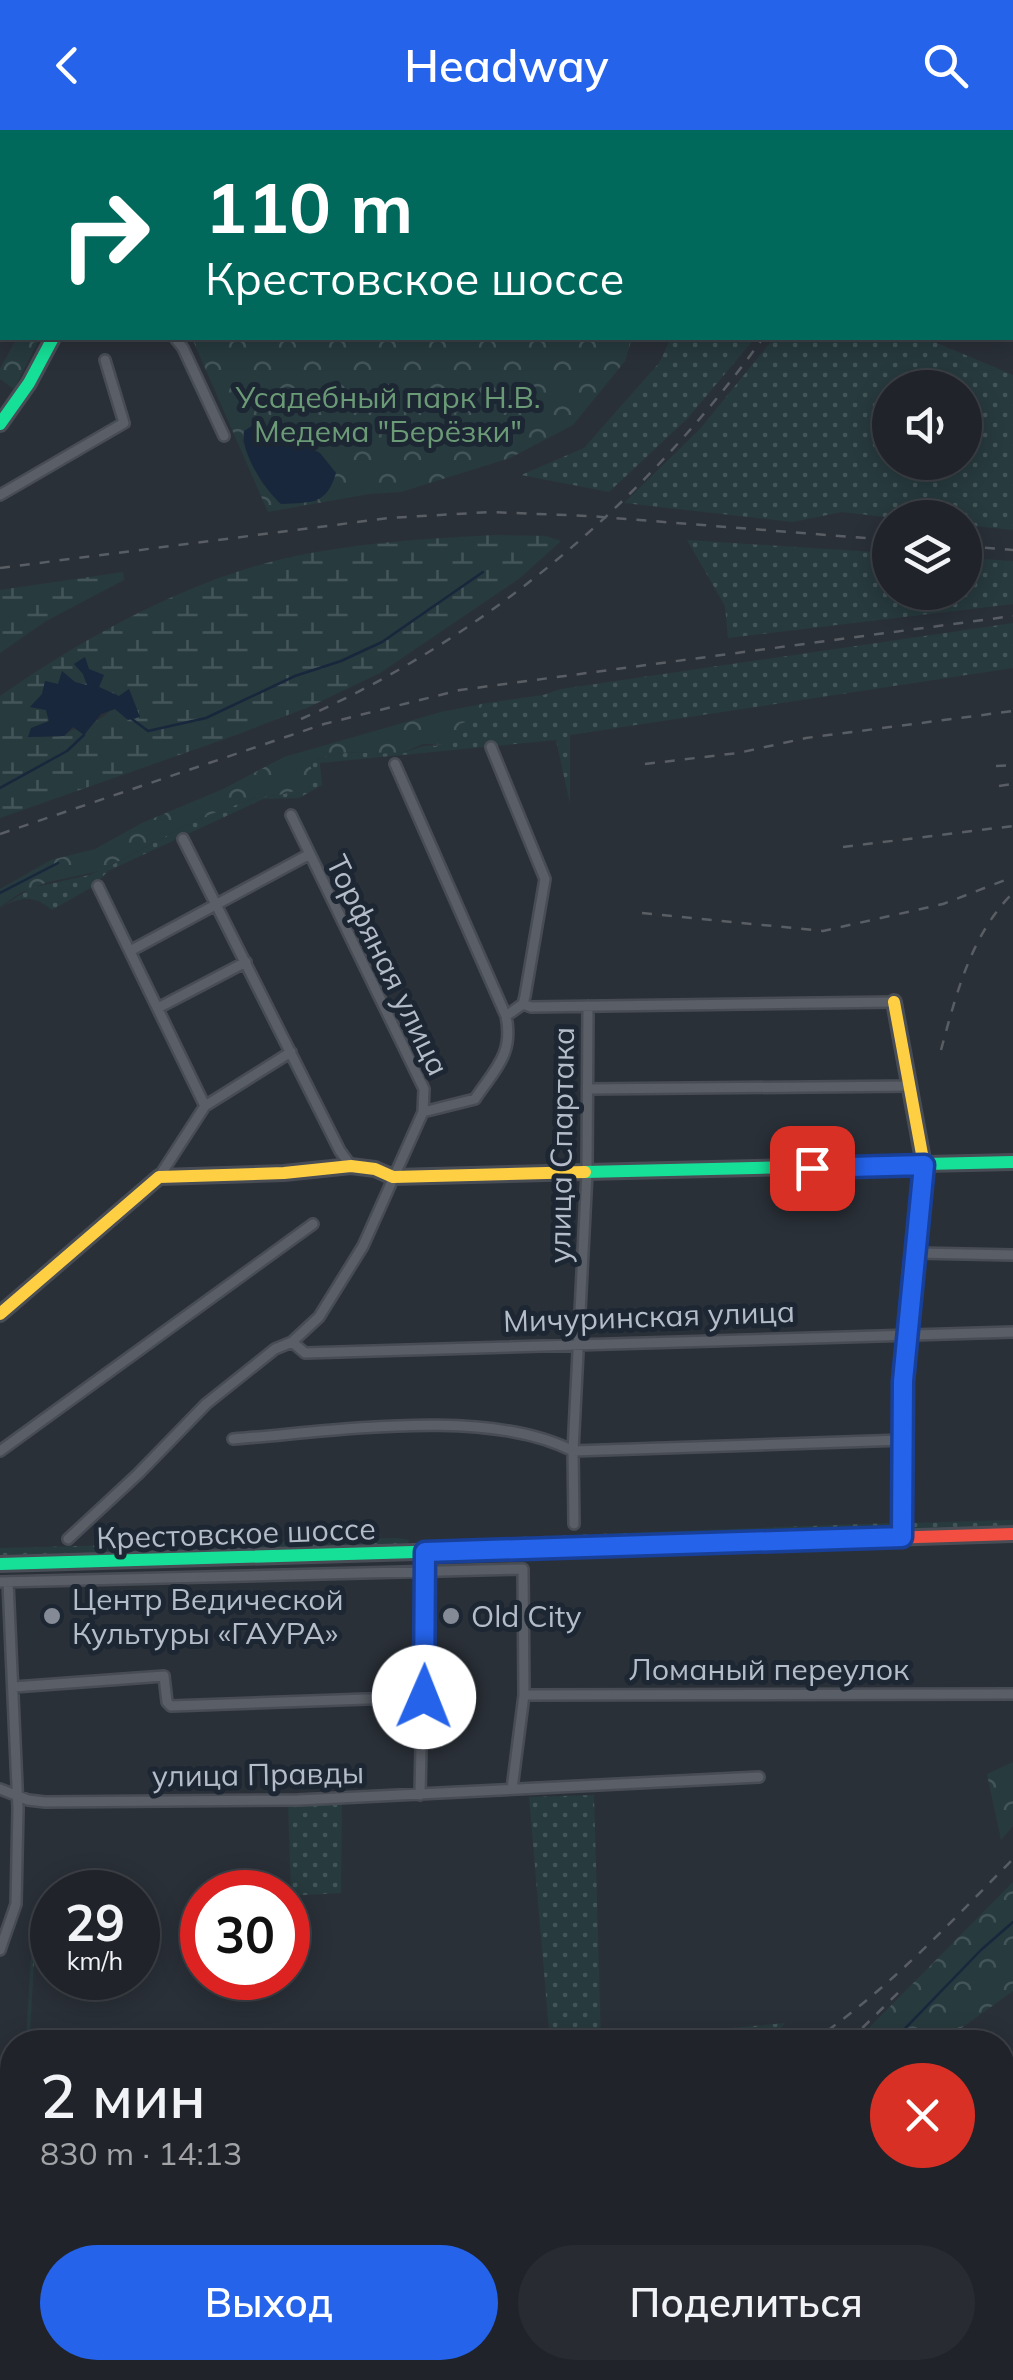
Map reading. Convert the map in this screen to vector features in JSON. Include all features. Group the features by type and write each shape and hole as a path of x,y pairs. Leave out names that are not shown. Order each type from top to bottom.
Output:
{"street":[{"path":"0,424 20,399 52,340"},
{"path":"176,340 224,436"},
{"path":"0,495 124,423 104,360"},
{"path":"492,747 544,879 523,1004 506,1016"},
{"path":"395,764 506,1016 510,1034 508,1051 475,1099 423,1112"},
{"name":"Торфяная улица","path":"68,1539 206,1404 275,1349 292,1342 318,1317 363,1246 423,1112 424,1089 291,815"},
{"path":"183,839 351,1166"},
{"path":"130,951 308,854"},
{"path":"98,886 205,1106"},
{"path":"158,1008 246,962"},
{"path":"523,1004 894,1002 924,1165 903,1381 902,1537"},
{"name":"улица Спартака","path":"574,1524 573,1451 588,1172 588,1006"},
{"path":"0,1314 159,1178 205,1106 291,1052"},
{"path":"588,1089 910,1086"},
{"path":"159,1178 351,1166 375,1169 392,1177 1013,1162"},
{"path":"0,1451 313,1224"},
{"path":"918,1253 1013,1255"},
{"name":"Мичуринская улица","path":"292,1342 305,1353 1013,1332"},
{"path":"234,1439 464,1424 551,1440 573,1451 903,1440"},
{"name":"Крестовское шоссе","path":"0,1564 1013,1534"},
{"path":"420,1795 425,1552"},
{"path":"0,1950 16,1904 14,1687 4,1582 523,1569 524,1694 512,1789"},
{"path":"14,1687 164,1676 171,1706 424,1697"},
{"name":"Ломаный переулок","path":"524,1694 1013,1694"},
{"name":"улица Правды","path":"0,1789 46,1802 298,1800 759,1777"}],"green space":[{"path":"16,340 39,340 14,389 0,379 0,369"},
{"name":"Усадебный парк Н.В. Медема \"Берёзки\"","path":"193,340 631,340 625,361 573,425 510,458 401,492 268,512","holes":["268,431 280,441 318,501 281,503 262,483 242,440"]},
{"path":"670,340 753,340 687,419 609,492 521,475 584,448 659,363"},
{"path":"772,340 930,340 1013,375 1013,530 982,527 982,500 872,500 872,515 842,512 793,522 624,503 700,429"},
{"path":"496,535 546,536 561,541 520,578 380,673 309,707 236,735 0,818 0,696 59,657 185,591 252,567 342,548","holes":["83,674 119,697 128,690 93,723 64,736 29,737 49,721 46,710 31,706 43,694 63,685 88,686"]},
{"path":"687,540 872,552 872,610 963,610 728,638 725,606"},
{"path":"982,559 1013,561 1013,604 982,608"},
{"path":"123,572 124,580 46,621 0,653 0,590"},
{"path":"1013,623 1013,668 570,735 570,804 556,740 320,763 322,785 299,798 263,799 108,871 94,886 52,910 39,901 26,899 0,908 31,888 89,875 110,866 198,819 254,798 311,786 312,762 323,757 436,746 458,729 458,724 476,719 491,707 487,703"},
{"path":"487,703 492,707 476,719 459,724 462,734 450,743 423,744 404,752 323,757 312,762 311,768 318,777 311,786 254,798 198,819 100,871 48,882 20,893 0,907 0,889 51,860 95,849 284,757 441,712"},
{"path":"1013,1520 1013,1528 907,1529 911,1523"},
{"path":"890,1523 886,1531 433,1545 433,1540"},
{"path":"409,1540 408,1545 0,1555 0,1548"},
{"path":"1013,1762 1013,1826 1001,1840 987,1774"},
{"path":"594,1795 601,2030 549,2030 529,1797"},
{"path":"342,1803 341,1893 310,1895 310,1870 290,1870 288,1804"},
{"path":"1013,1882 1013,1991 959,2030 867,2030"},
{"path":"30,1975 32,2000 30,2030 27,2030"},
{"path":"785,2023 779,2030 709,2030"}],"water":[{"path":"252,426 268,431 280,441 302,444 320,453 336,473 322,497 281,504 250,460 244,431"},
{"path":"85,657 89,669 104,675 99,687 119,696 129,689 140,717 128,720 115,709 101,714 84,735 73,727 64,736 28,737 31,728 49,721 46,710 30,707 42,694 45,681 58,684 62,671 75,682 87,685 74,664"}],"waterway":[{"path":"132,719 148,731 206,718 295,676 382,642 483,572"},
{"path":"0,788 67,751 84,735"},
{"path":"0,893 58,863"},
{"path":"904,2030 1013,1922"}],"railway":[{"path":"301,719 435,648 558,559 667,455 761,340"},
{"path":"0,568 389,518 490,512 872,539"},
{"path":"982,547 1013,550"},
{"path":"0,834 324,724 460,690 1013,616"},
{"path":"645,764 1013,711"},
{"path":"996,766 1013,765"},
{"path":"999,786 1013,784"},
{"path":"843,847 1013,826"},
{"path":"642,913 823,931 943,904 1013,877"},
{"path":"941,1050 959,987 976,946 998,909 1013,893"},
{"path":"828,2030 891,1979 1013,1859"},
{"path":"860,2030 901,1990"}],"traffic: fast":[{"path":"0,424 29,383 52,340"},
{"path":"585,1172 1013,1162"},
{"path":"0,1564 792,1541"}],"traffic: slow":[{"path":"894,1002 924,1165 903,1381 902,1537"},
{"path":"0,1314 159,1177 284,1173 351,1166 375,1169 393,1177 585,1172"}],"traffic: jam":[{"path":"792,1541 1013,1534"}],"place":[{"name":"Центр Ведической Культуры «ГАУРА»","path":"52,1616"},
{"name":"Old City","path":"451,1616"}],"route":[{"path":"424,1697 425,1552 902,1537 903,1381 924,1165 812,1168"}]}
